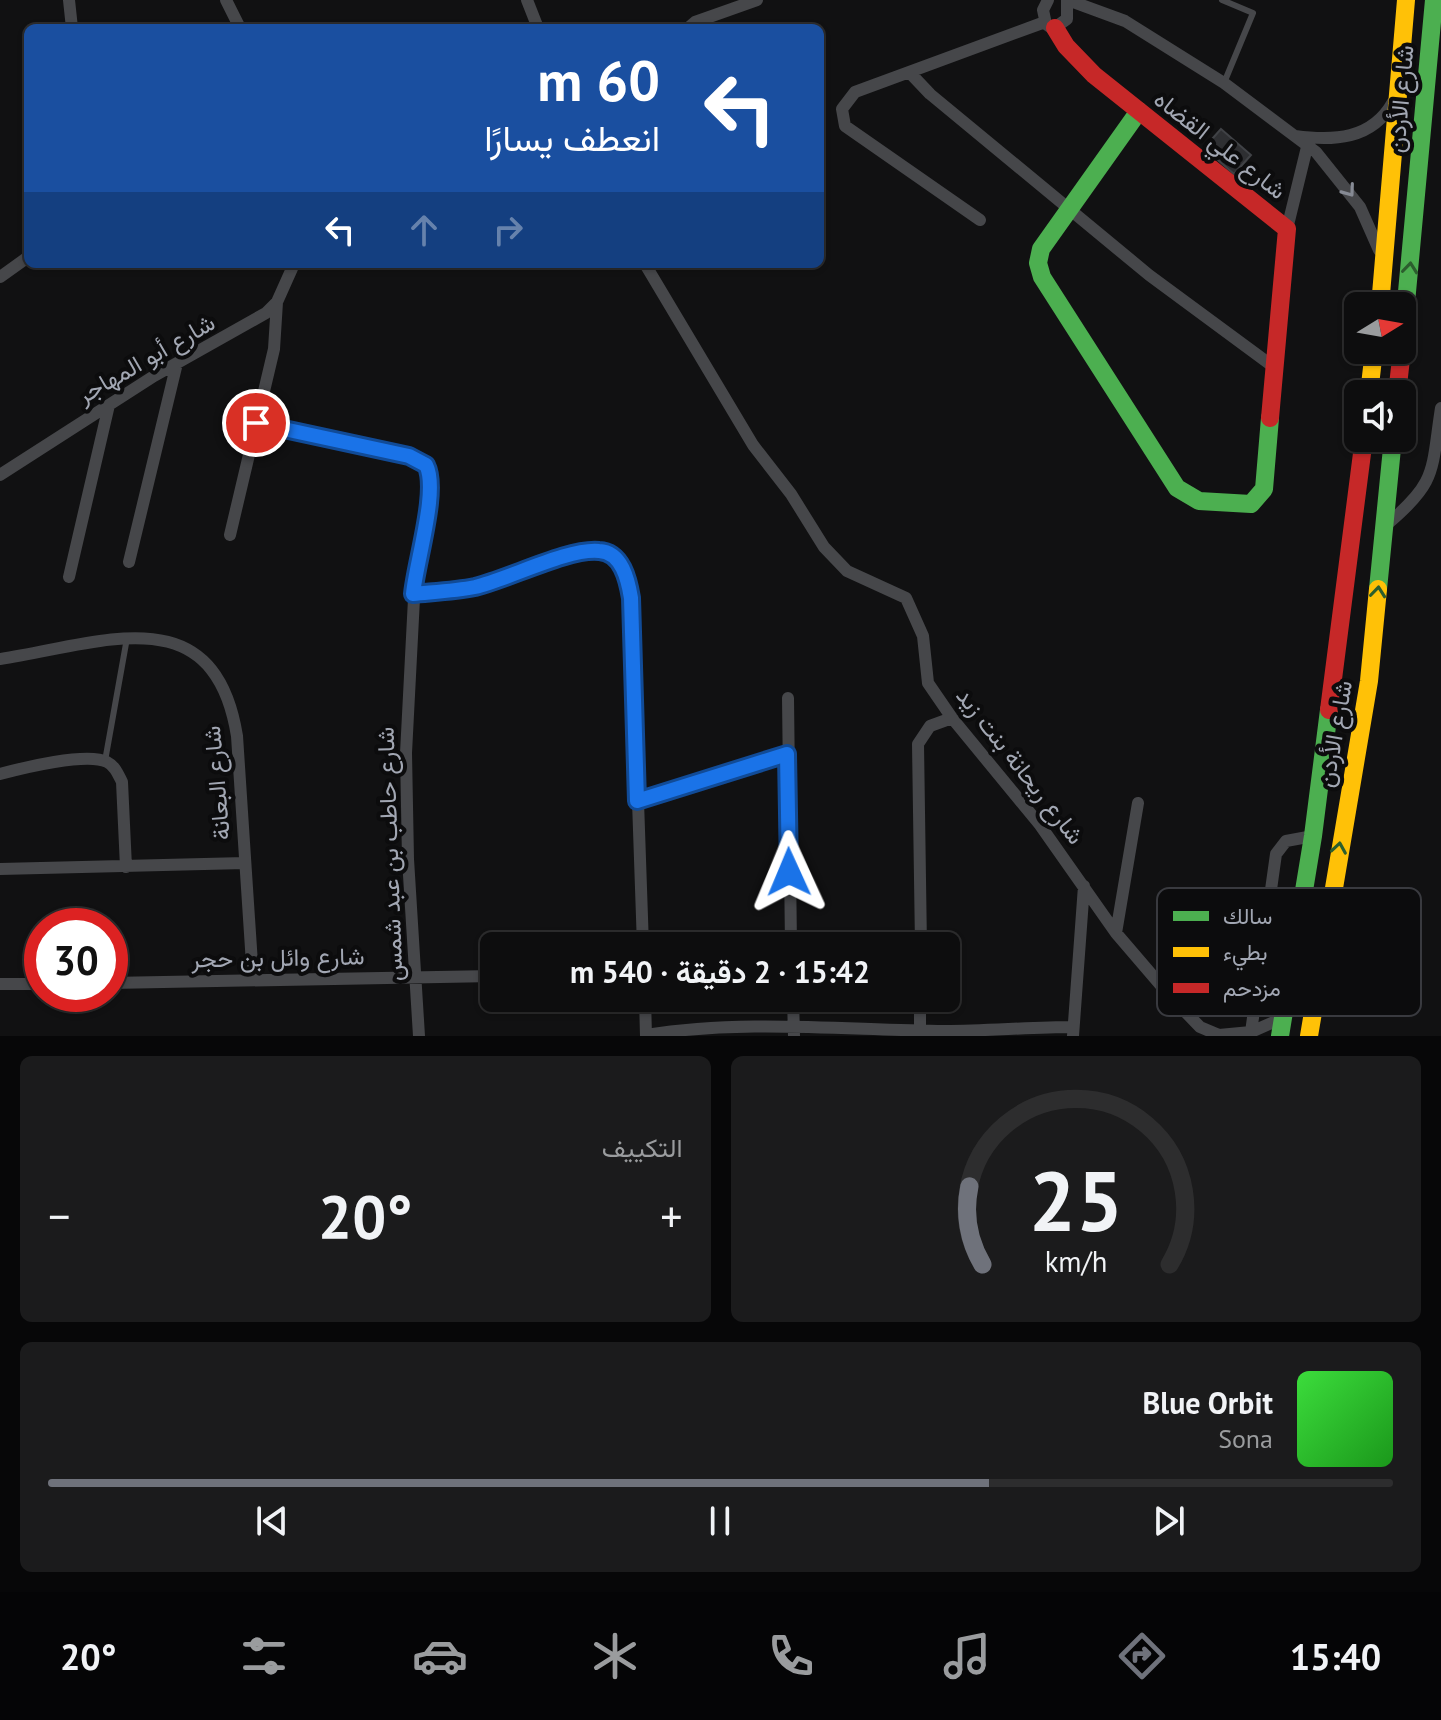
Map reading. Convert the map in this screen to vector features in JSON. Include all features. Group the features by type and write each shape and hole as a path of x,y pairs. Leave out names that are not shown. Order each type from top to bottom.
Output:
{"main road":[{"name":"شارع الأردن","path":"1382,292 1406,0"},
{"name":"شارع الأردن","path":"1407,292 1434,0"},
{"name":"شارع علي القضاه","path":"1050,25 1075,57 1287,229 1264,489 1256,500 1241,506 1199,501 1177,488 1042,277 1038,263 1041,249 1069,206"},
{"path":"1069,206 1139,111"},
{"name":"شارع الأردن","path":"1304,888 1362,452"},
{"name":"شارع الأردن","path":"1334,888 1369,681 1392,452"},
{"name":"شارع الأردن","path":"1309,1036 1312,1016"}],"street":[{"path":"69,0 72,24"},
{"path":"226,0 238,24"},
{"path":"527,0 536,24"},
{"path":"698,24 757,0"},
{"path":"1048,0 1043,10 1050,25"},
{"path":"980,220 845,126 842,109 855,92 1050,25 1069,15 1068,0 1125,21 1224,83 1295,136 1308,142 1360,207 1372,228 1384,269"},
{"path":"911,74 930,94 1149,275 1275,368"},
{"path":"1308,142 1357,135 1373,126 1397,94"},
{"path":"1287,229 1308,142"},
{"path":"0,277 24,260"},
{"name":"شارع أبو المهاجر","path":"0,475 177,363 255,320 277,302 292,268"},
{"name":"شارع ريحانة بنت زيد","path":"647,268 753,445 791,494 824,547 847,571 906,598 923,636 928,683 952,718 1040,825 1116,933 1157,979"},
{"path":"230,535 274,349 277,302"},
{"path":"129,562 177,363"},
{"path":"69,577 109,405"},
{"path":"1385,526 1424,490 1436,469 1441,408"},
{"name":"شارع حاطب بن عبد شمس","path":"256,423 409,456 426,465 431,496 416,560 413,594 406,806 419,1036"},
{"path":"413,594 474,587 579,553 602,550 627,573 631,598 642,932"},
{"name":"شارع البعانة","path":"0,659 127,638 154,637 183,646 216,674 224,687 237,736 253,979"},
{"path":"788,698 791,932"},
{"path":"921,932 918,744 930,726 952,718"},
{"path":"637,801 787,754"},
{"path":"0,774 81,760 105,761 116,770 122,782 126,867"},
{"path":"1116,933 1138,803"},
{"path":"1271,888 1276,854 1286,841 1313,836"},
{"path":"0,869 245,863"},
{"path":"645,1012 646,1036 713,1028 920,1030 948,1034 1073,1032 1084,886"},
{"name":"شارع وائل بن حجر","path":"128,982 480,976"},
{"path":"0,984 24,984"},
{"path":"920,1012 920,1030"},
{"name":"شارع ريحانة بنت زيد","path":"1190,1016 1200,1027 1219,1035 1281,1027"},
{"path":"1251,1032 1253,1016"}],"lane":[{"path":"1222,0 1253,13 1224,83"},
{"path":"105,761 127,638"}],"building":[{"path":"1221,129 1251,155 1234,174 1204,148"}],"traffic: fast":[{"path":"1407,292 1434,0"},
{"path":"1139,111 1041,249 1038,263 1042,277 1177,488 1199,501 1251,504 1264,489 1270,418"},
{"path":"1378,589 1392,452"},
{"path":"1304,888 1329,710"},
{"path":"1280,1036 1283,1016"}],"traffic: slow":[{"path":"1381,292 1406,0"},
{"path":"1371,380 1372,364"},
{"path":"1334,888 1369,681 1378,589"},
{"path":"1309,1036 1312,1016"}],"traffic: jam":[{"path":"1055,28 1066,46 1094,75 1287,229 1270,418"},
{"path":"1399,380 1400,364"},
{"path":"1329,710 1362,452"}],"route":[{"path":"256,423 409,456 426,465 430,472 431,496 416,560 413,594 474,587 579,553 602,550 613,557 627,573 631,598 637,801 787,754 789,872"}]}
